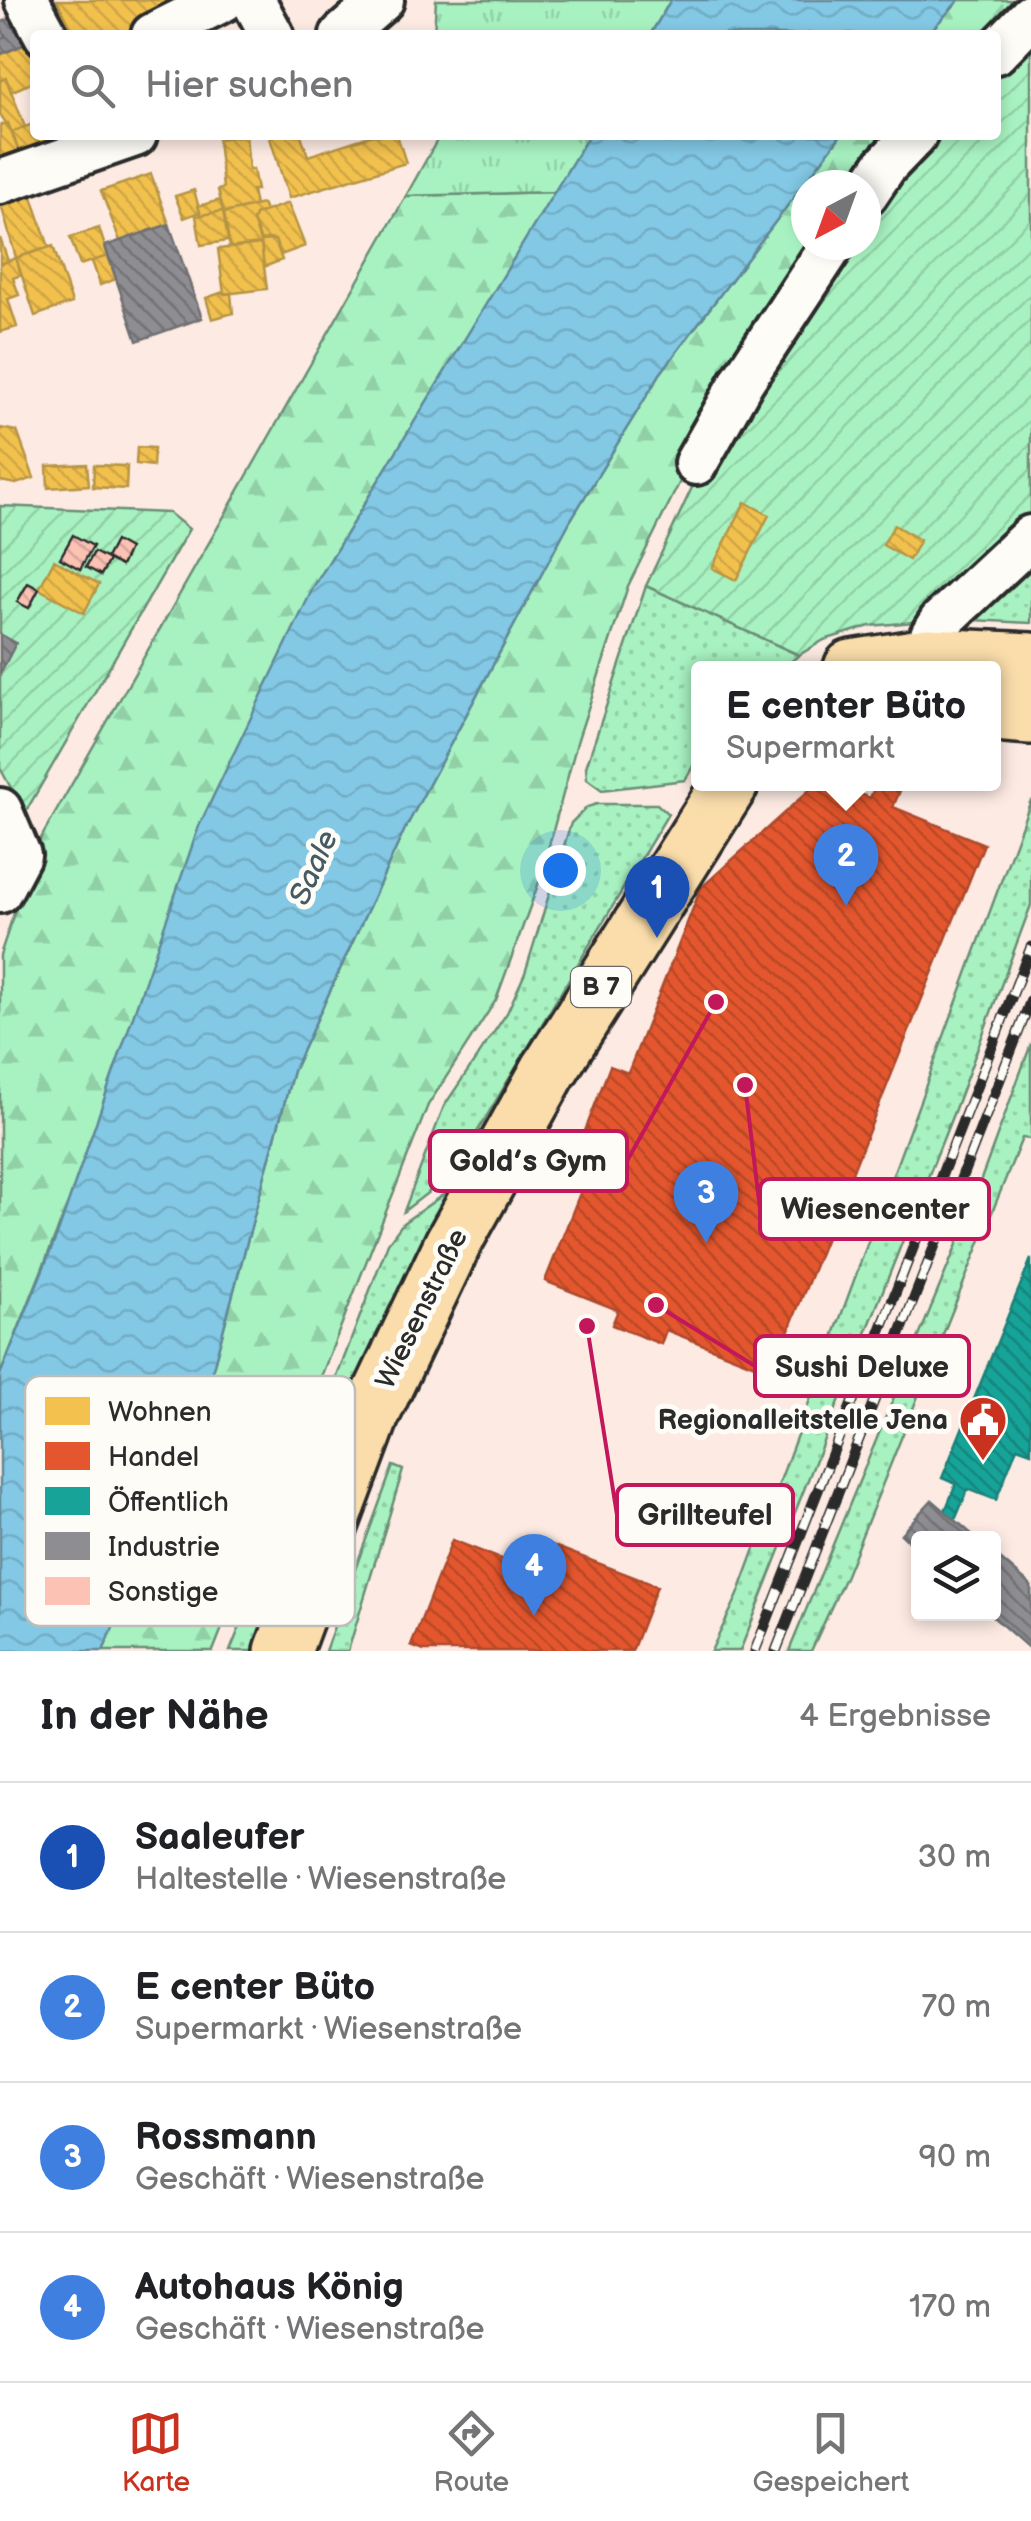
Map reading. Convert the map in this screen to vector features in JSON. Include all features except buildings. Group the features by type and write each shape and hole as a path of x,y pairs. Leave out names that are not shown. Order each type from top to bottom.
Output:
{"main road":[{"path":"1001,661 1031,661"},
{"path":"1001,714 1031,716"},
{"name":"Wiesenstraße","path":"355,1458 371,1415 453,1243 548,1072 726,791"},
{"name":"Wiesenstraße","path":"283,1651 292,1626"}],"street":[{"path":"27,0 43,30"},
{"path":"163,30 223,0"},
{"path":"254,0 269,30"},
{"path":"348,30 382,0"},
{"path":"1001,47 1031,16"},
{"path":"0,182 109,140"},
{"path":"881,176 911,140"},
{"path":"696,463 743,380 822,260"},
{"path":"927,661 932,635 941,621 1031,537"},
{"path":"0,810 9,873"}],"green space":[{"path":"436,0 671,0 653,30 434,30"},
{"path":"959,0 1031,0 1001,30 932,30"},
{"path":"1031,25 1031,526 925,621 870,626 824,640 799,655 646,586 702,466 832,260 881,260 881,188 920,140 1001,140 1001,56"},
{"path":"437,140 586,140 555,192 406,196"},
{"path":"837,140 902,140 877,170 814,170"},
{"path":"555,192 313,588 0,1375 0,955 36,847 406,196"},
{"path":"791,201 791,260 812,260 733,375 628,586 578,739 539,882 496,1000 428,1105 321,1376 211,1376 293,1071 404,831 570,521 660,374"},
{"path":"0,506 169,513 189,529 25,813 0,768"},
{"path":"1031,552 1031,623 954,619"},
{"path":"646,586 799,655 792,661 691,661 691,770 685,780 602,790 587,779 586,767"},
{"path":"1031,800 1031,905 955,1109 740,1651 711,1651 738,1595"},
{"path":"657,804 668,814 452,1174 404,1211 444,1106 507,1013 525,973 571,823 587,807"},
{"path":"1031,1044 1031,1139 1022,1138 846,1575 811,1651 789,1651 956,1247"},
{"path":"447,1192 453,1194 355,1408 355,1376 337,1376 388,1243 403,1223"},
{"path":"393,1466 403,1470 348,1651 325,1651 334,1626 355,1626 355,1569"},
{"path":"114,1626 223,1626 213,1651 103,1651"},
{"path":"240,1626 268,1626 259,1651 230,1651"}],"water":[{"path":"671,0 959,0 932,30 653,30"},
{"name":"Saale","path":"586,140 837,140 814,170 791,170 791,201 660,374 570,521 404,831 293,1071 211,1376 25,1376 25,1626 114,1626 103,1651 0,1651 0,1375 57,1235 199,826 313,588"}],"railway":[{"path":"755,1651 1031,947"},
{"path":"776,1651 1031,1000"}],"place":[{"name":"E center Büto","path":"846,906"},
{"name":"Saaleufer","path":"657,938"},
{"name":"Gold’s Gym","path":"716,1002"},
{"name":"Wiesencenter","path":"745,1085"},
{"name":"Rossmann","path":"706,1243"},
{"name":"Sushi Deluxe","path":"656,1305"},
{"name":"Grillteufel","path":"587,1326"},
{"name":"Regionalleitstelle Jena","path":"983,1462"},
{"name":"Autohaus König","path":"534,1616"}]}
